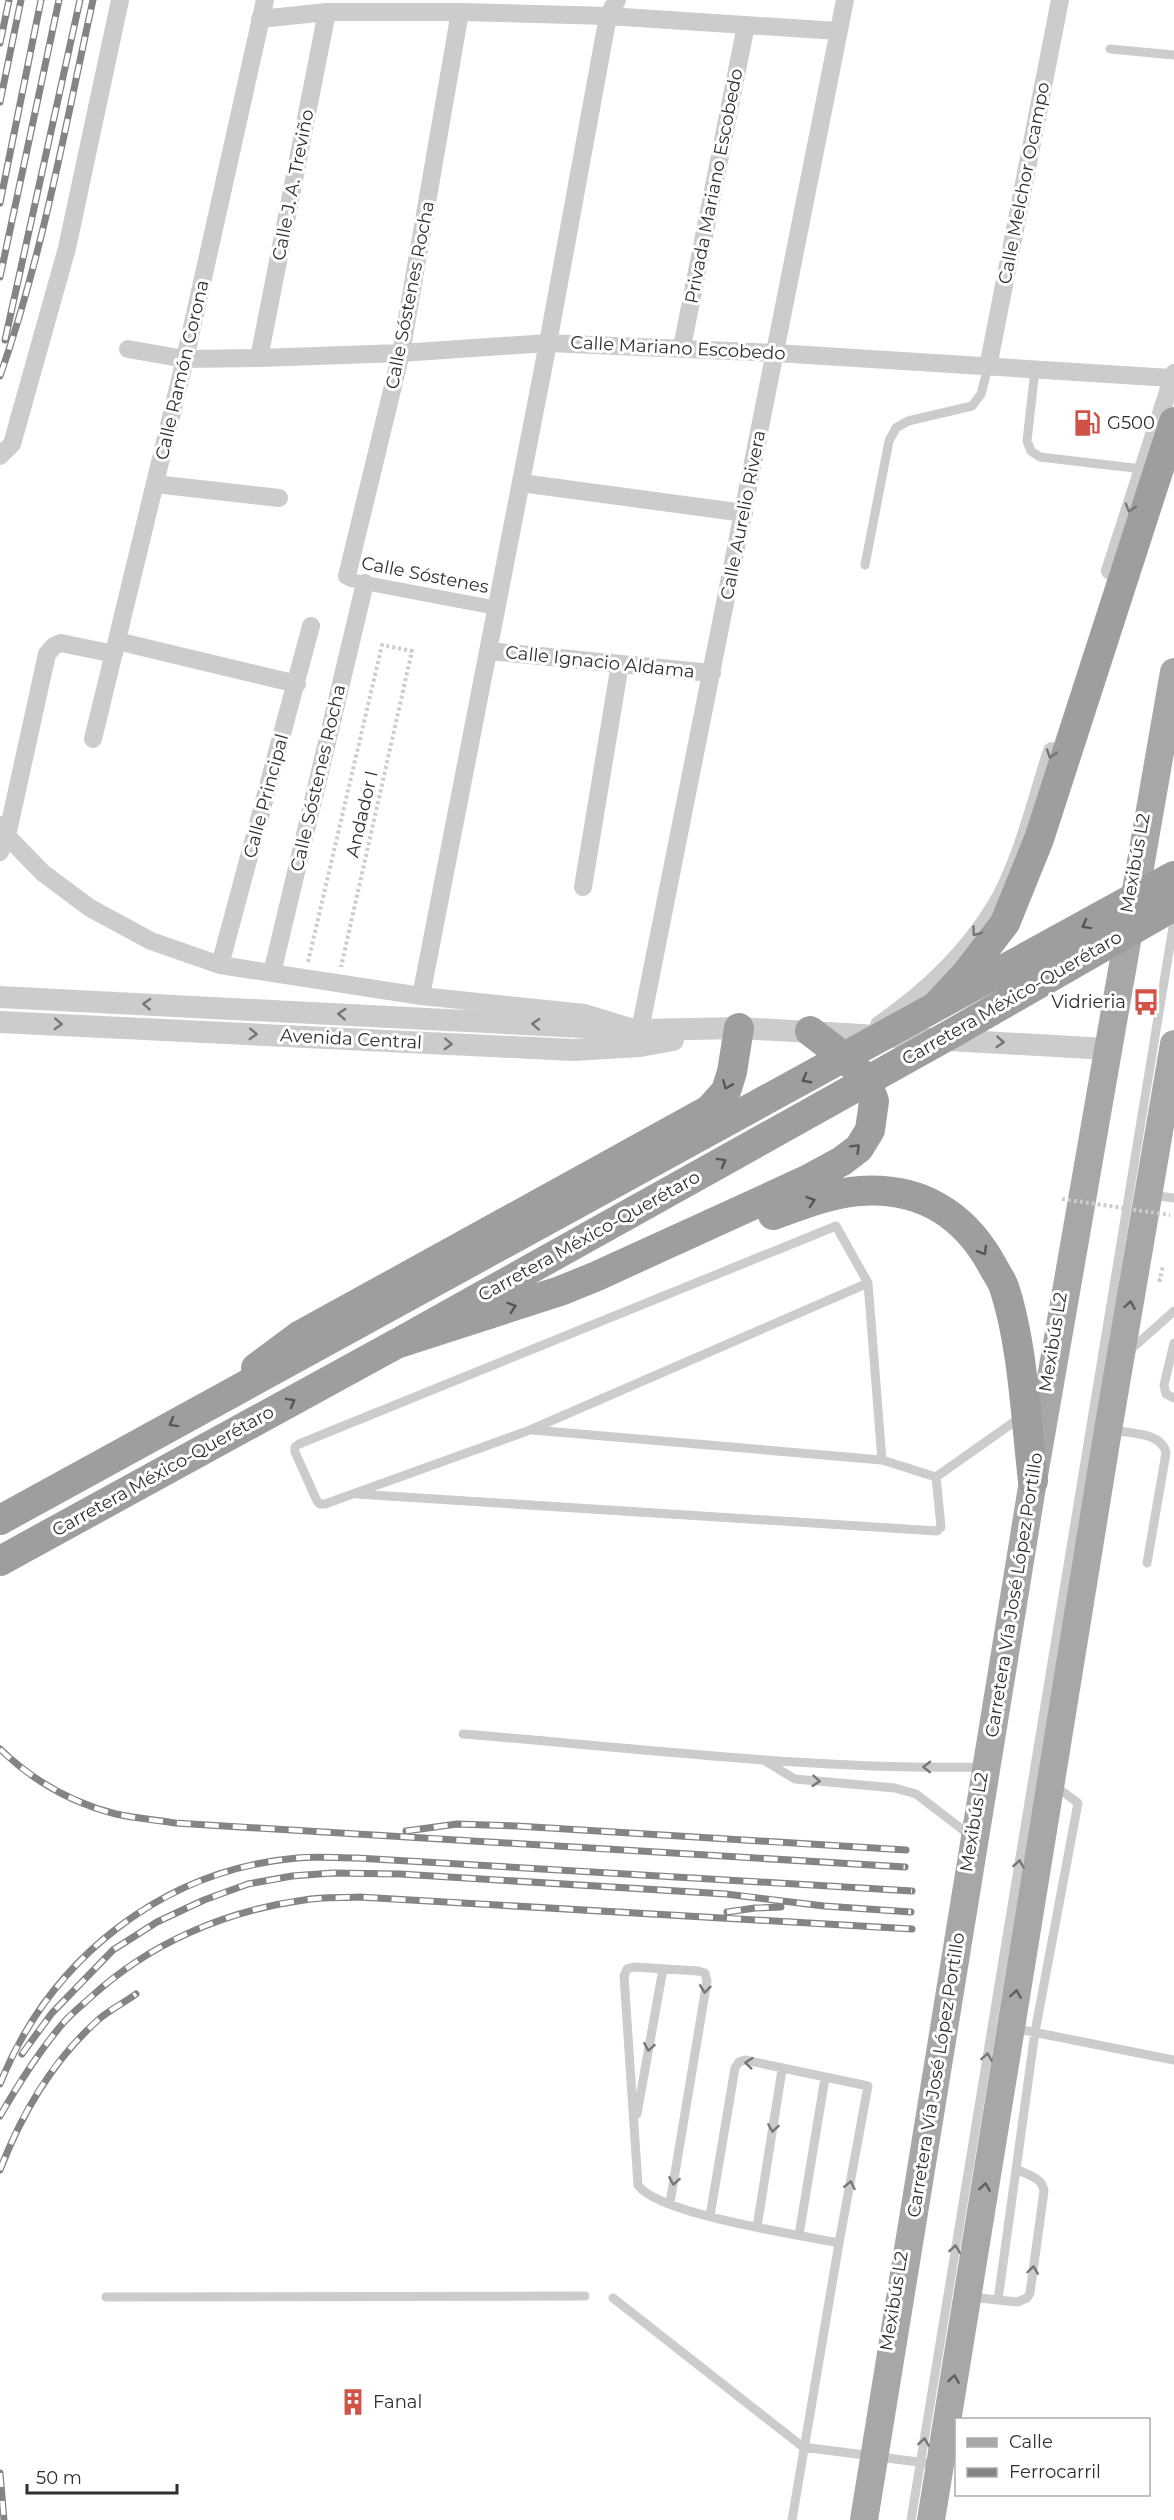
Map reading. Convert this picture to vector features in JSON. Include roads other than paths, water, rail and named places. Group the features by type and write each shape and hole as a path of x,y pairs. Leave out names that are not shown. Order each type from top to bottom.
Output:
{"highway":[{"path":"931,1011 966,974 1005,923 1039,839 1174,422"},
{"name":"Carretera México-Querétaro","path":"0,1520 207,1404 931,1011 1161,878"},
{"name":"Carretera México-Querétaro","path":"0,1561 396,1344 951,1034 1174,906"},
{"path":"207,1404 298,1336 709,1110 726,1091 732,1072 739,1028"},
{"path":"396,1344 560,1291 597,1276 807,1180 842,1161 859,1148 870,1131 874,1101 867,1080 849,1061 810,1031"},
{"path":"597,1276 825,1197 860,1191 895,1192 940,1208 962,1223 980,1244 1004,1286 1015,1332 1033,1481"}],"main road":[{"name":"Carretera Vía José López Portillo","path":"864,2520 883,2457 974,1839 1107,1049 1174,672"},
{"path":"931,2520 930,2464 968,2297 1023,2030 1051,1782 1108,1430 1122,1353 1161,1196 1174,1044"}],"street":[{"path":"0,456 12,444 67,248 120,0"},
{"name":"Calle Ramón Corona","path":"93,739 185,359 265,0"},
{"path":"421,996 548,343 608,16 617,0"},
{"name":"Calle Aurelio Rivera","path":"640,1030 845,0"},
{"name":"Calle Melchor Ocampo","path":"988,367 1060,0"},
{"path":"260,20 409,6 460,12 608,16 838,31"},
{"name":"Calle J. A. Treviño","path":"259,358 327,12"},
{"name":"Calle Sóstenes Rocha","path":"347,576 401,353 460,12"},
{"name":"Privada Mariano Escobedo","path":"682,347 746,26"},
{"name":"Calle Mariano Escobedo","path":"185,359 401,353 548,343 682,347 1035,370 1172,375"},
{"path":"128,349 185,359"},
{"path":"858,1033 880,1025 934,982 967,946 995,907 1009,879 1080,668 1172,375"},
{"path":"521,483 744,513"},
{"path":"155,484 279,498"},
{"name":"Calle Sóstenes","path":"347,576 351,580 365,583 497,608"},
{"name":"Calle Sóstenes Rocha","path":"272,973 365,583"},
{"name":"Calle Principal","path":"220,965 311,626"},
{"path":"297,684 115,647 61,643 54,646 47,654 2,838 43,873 90,908 151,941 220,965 421,996 585,1013 640,1030"},
{"name":"Calle Ignacio Aldama","path":"489,651 712,673"},
{"path":"583,887 620,664"},
{"name":"Avenida Central","path":"0,997 640,1030 739,1028 858,1033 1107,1049"},
{"name":"Avenida Central","path":"0,1022 573,1050 640,1046 671,1041 700,1029"}],"lane":[{"path":"1110,49 1174,55"},
{"path":"865,565 889,441 896,428 909,421 972,406 981,394 988,367"},
{"path":"1035,370 1027,441 1031,451 1040,457 1142,469"},
{"name":"Mexibús L2","path":"1145,902 1161,878"},
{"name":"Mexibús L2","path":"1108,1113 1143,914"},
{"path":"911,2520 930,2464 1174,921"},
{"path":"868,1283 531,1430 320,1504 295,1452 295,1447 836,1226 868,1283 882,1460"},
{"path":"1122,1353 1136,1346 1174,1311"},
{"path":"1173,1348 1164,1386 1166,1394 1174,1398"},
{"path":"936,1477 1025,1414"},
{"path":"531,1430 882,1460 936,1477"},
{"path":"1108,1430 1157,1439 1164,1445 1166,1453 1147,1563"},
{"path":"351,1494 937,1531 941,1527 936,1477"},
{"path":"463,1734 763,1759 897,1767 986,1767"},
{"path":"763,1759 795,1779 895,1788 916,1794 974,1839"},
{"path":"670,2204 707,1981 705,1973 634,1967 627,1969 624,1976 638,2185 649,2196 670,2204 710,2216 839,2243"},
{"path":"634,2129 663,1969"},
{"path":"998,2300 1016,2169 1023,2030 1174,2060"},
{"path":"710,2216 735,2068 739,2062 745,2060 782,2070 868,2086 792,2520"},
{"path":"757,2227 782,2070"},
{"path":"799,2235 825,2078"},
{"path":"968,2297 1017,2302 1027,2298 1030,2293 1044,2191 1043,2184 1039,2180 1016,2169"},
{"path":"106,2297 585,2296"},
{"path":"613,2298 804,2446 930,2464"}],"railway":[{"path":"0,43 9,0"},
{"path":"0,102 21,0"},
{"path":"0,203 41,0"},
{"path":"0,277 59,0"},
{"path":"5,340 80,0"},
{"path":"0,376 41,237 93,0"},
{"path":"0,1749 25,1771 84,1804 116,1814 175,1823 905,1867"},
{"path":"406,1831 457,1824 517,1826 906,1850"},
{"path":"0,2084 22,2039 49,1998 80,1961 117,1929 157,1902 201,1881 248,1866 304,1857 357,1858 912,1891"},
{"path":"22,2054 52,2013 113,1950 157,1922 204,1900 248,1884 292,1876 333,1873 400,1874 726,1894 824,1906 911,1912"},
{"path":"0,2116 14,2091 64,2022 114,1978 163,1945 190,1932 217,1921 275,1905 311,1899 359,1897 912,1929"},
{"path":"727,1912 781,1907"},
{"path":"0,2170 29,2108 66,2053 98,2020 136,1994"},
{"path":"0,2473 4,2520"}],"place":[{"name":"G500","path":"1087,423"},
{"name":"Vidrieria","path":"1146,1002"},
{"name":"Fanal","path":"353,2402"}]}
